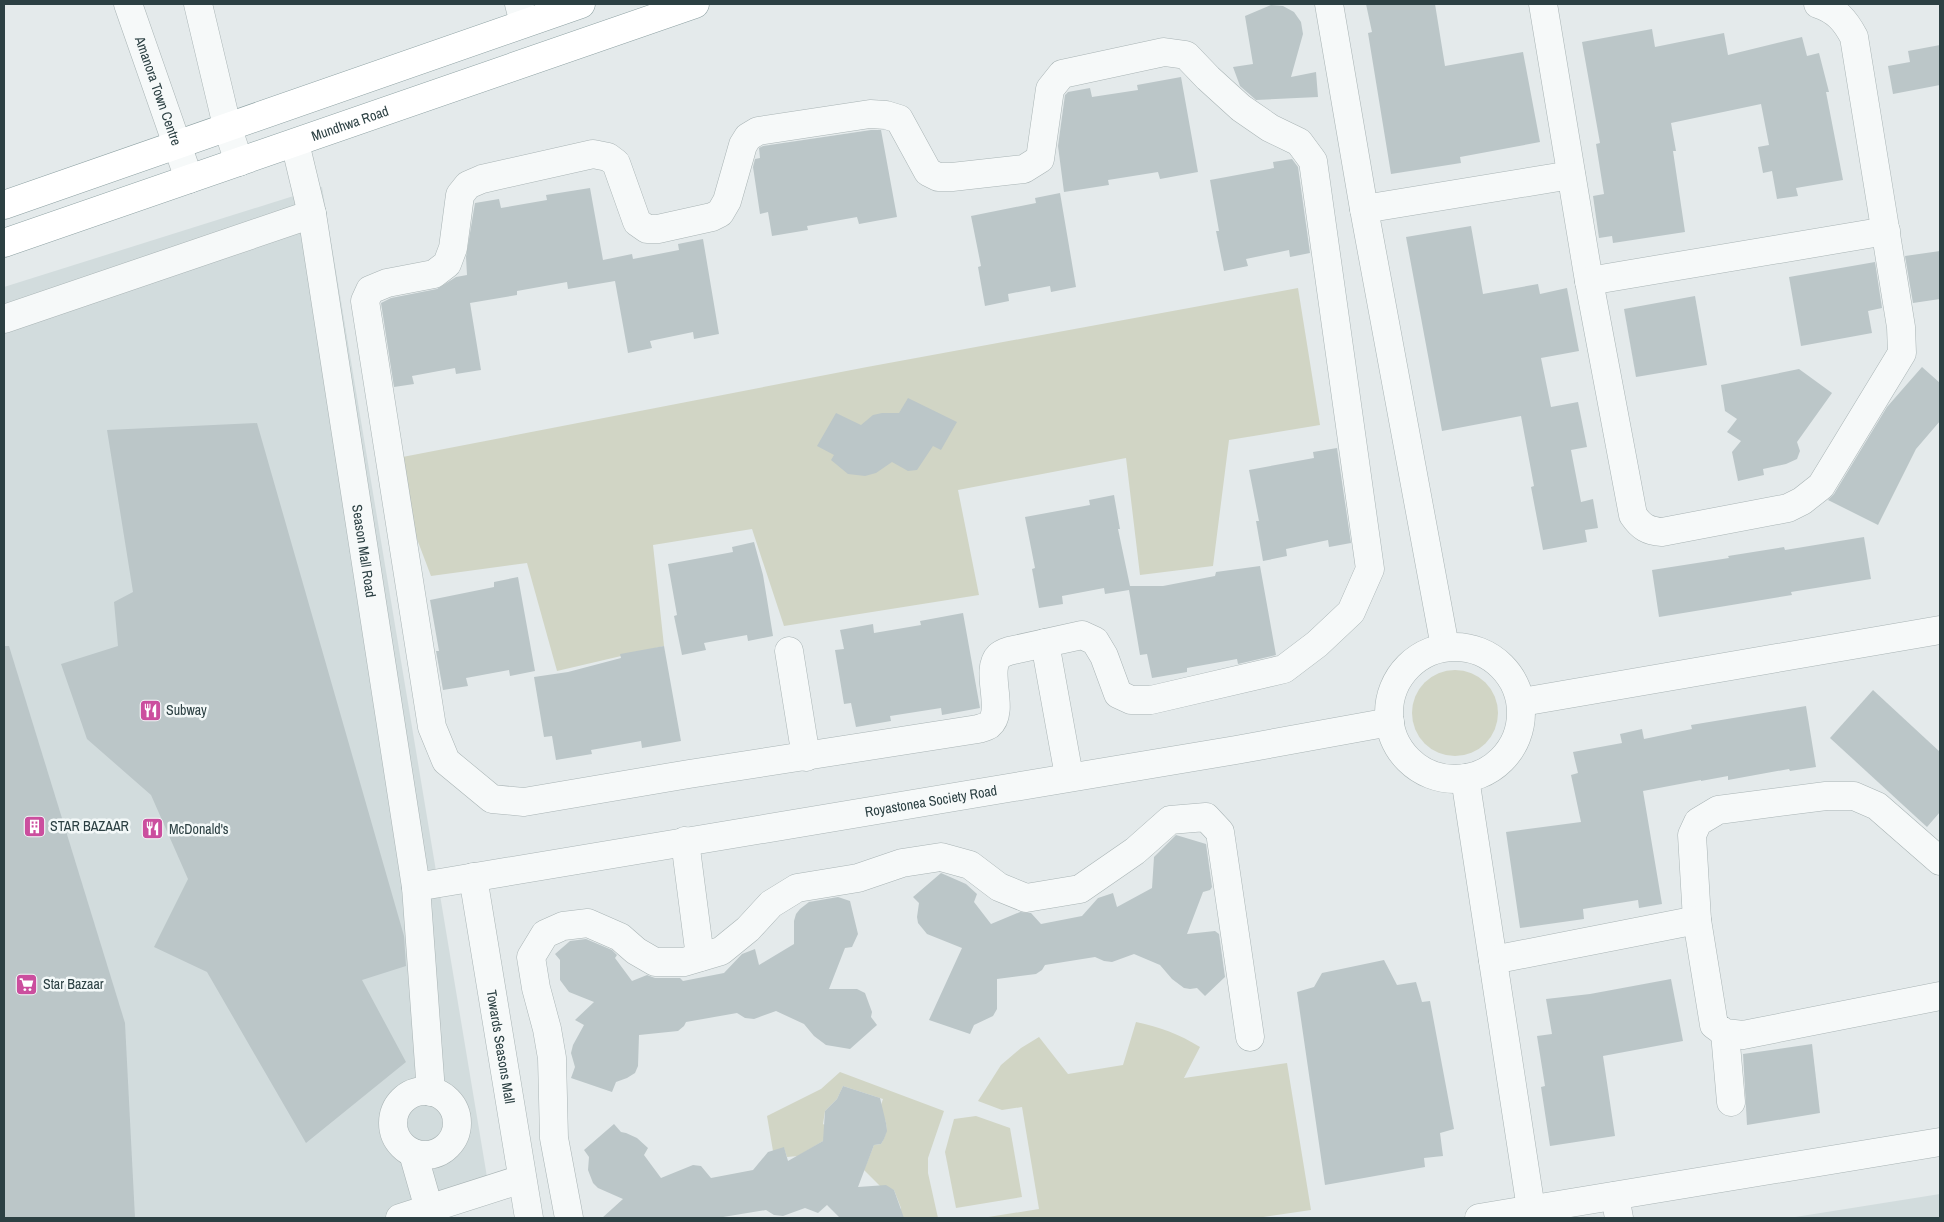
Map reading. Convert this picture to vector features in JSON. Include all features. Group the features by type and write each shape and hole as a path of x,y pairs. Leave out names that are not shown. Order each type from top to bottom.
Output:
{"highway":[{"path":"4,205 227,126 522,13 581,4"},
{"name":"Mundhwa Road","path":"4,243 696,4"}],"street":[{"name":"Amanora Town Centre","path":"128,4 188,179"},
{"path":"198,4 227,126 239,162"},
{"path":"1329,4 1364,208 1445,647"},
{"path":"1543,4 1589,281 1633,515 1641,526 1650,531 1662,532 1788,508 1802,501 1821,486 1902,353 1902,327 1854,37 1844,20 1831,8 1818,4"},
{"path":"1164,52 1186,55 1241,108 1270,128 1299,142 1313,161 1370,569 1351,612 1317,644 1284,669 1151,700 1131,700 1118,694 1095,641 1082,635 1009,651 999,656 994,665 996,706 994,718 989,725 978,729 806,757 689,774 524,802 492,799 446,761 432,727 365,301 370,290 387,283 434,274 447,264 453,248 460,195 468,184 482,179 593,154 608,157 616,164 637,222 647,228 658,229 712,217 720,213 727,201 743,145 748,137 758,132 870,114 886,115 899,120 928,172 938,177 1024,169 1040,160 1050,89 1062,74 1164,52"},
{"name":"Season Mall Road","path":"295,143 312,214 416,887 431,1092"},
{"path":"1364,208 1571,175"},
{"path":"4,320 312,214"},
{"path":"1589,281 1886,230"},
{"path":"1522,702 1940,630"},
{"path":"1045,643 1070,776"},
{"path":"1445,647 1464,647 1482,652 1498,662 1510,676 1522,702 1519,731 1511,748 1491,768 1483,773 1465,778 1446,778 1428,773 1412,763 1400,749 1390,722 1392,694 1399,677 1411,663 1427,652 1445,647"},
{"path":"789,651 806,757"},
{"name":"Royastonea Society Road","path":"416,887 1070,776 1238,760 1390,722"},
{"path":"1465,778 1531,1210"},
{"path":"1940,862 1877,806 1854,796 1826,796 1718,810 1698,822 1692,835 1697,920 1714,1025 1725,1033 1743,1036 1940,996"},
{"path":"569,1218 554,1138 552,1058 548,1029 536,988 531,957 545,934 563,926 588,923 620,937 636,951 655,962 684,962 721,951 748,929 771,904 797,888 858,878 902,863 940,857 970,865 999,886 1026,898 1080,889 1135,851 1170,820 1206,817 1220,832 1250,1037"},
{"path":"685,841 700,957"},
{"name":"Towards Seasons Mall","path":"472,877 529,1218"},
{"path":"1493,960 1697,920"},
{"path":"1725,1033 1731,1102"},
{"path":"421,1092 431,1092 441,1096 449,1103 454,1112 456,1122 455,1133 450,1142 434,1154 423,1155 413,1153 404,1148 397,1139 393,1130 393,1119 396,1109 406,1098 421,1092"},
{"path":"1479,1218 1531,1210 1617,1207 1940,1142"},
{"path":"413,1153 429,1209"},
{"path":"400,1218 522,1179"}],"shaded area":[{"path":"322,187 489,1189 413,1218 4,1218 4,287"},
{"path":"1940,1194 1940,1218 1789,1218"}],"green space":[{"path":"1298,288 1320,425 1229,440 1213,566 1140,575 1126,458 958,490 979,595 784,626 752,529 653,545 664,646 557,671 527,563 431,576 387,460 867,367"},
{"path":"1447,670 1463,670 1472,673 1486,682 1495,696 1498,713 1495,730 1486,744 1472,753 1463,756 1447,756 1431,749 1419,737 1412,721 1412,705 1419,689 1431,677"},
{"path":"1136,1022 1185,1038 1200,1047 1184,1078 1287,1063 1311,1210 1256,1218 982,1218 1039,1209 1022,1107 1002,1110 978,1101 1001,1065 1021,1048 1039,1037 1068,1074 1123,1065"},
{"path":"840,1072 944,1111 928,1158 928,1173 938,1218 903,1218 900,1214 901,1208 894,1190 880,1186 864,1170 874,1145 881,1144 885,1135 885,1118 879,1111 883,1099 843,1086 837,1099 825,1111 823,1124 828,1127 823,1141 798,1156 787,1157 784,1148 773,1151 767,1116 821,1089"},
{"path":"976,1116 1010,1128 1022,1197 956,1208 945,1152 954,1119"}],"building":[{"path":"1366,4 1435,4 1445,66 1523,52 1540,142 1460,157 1461,163 1391,174 1368,33 1372,32"},
{"path":"1271,5 1283,6 1294,12 1301,22 1303,34 1291,77 1316,72 1318,97 1256,100 1240,86 1233,67 1253,64 1245,16"},
{"path":"1652,29 1655,47 1724,33 1728,55 1802,37 1807,56 1819,53 1829,92 1826,92 1843,180 1796,188 1798,196 1777,199 1772,171 1763,173 1758,147 1769,145 1761,104 1671,123 1676,151 1673,151 1685,232 1613,243 1612,236 1599,238 1593,196 1604,194 1596,144 1600,143 1582,42"},
{"path":"1940,45 1940,85 1893,94 1888,66 1910,62 1908,51"},
{"path":"1181,77 1198,172 1160,179 1158,172 1108,180 1109,185 1064,192 1058,146 1065,95 1068,92 1090,88 1092,97 1138,90 1137,85"},
{"path":"881,130 897,217 859,224 857,217 807,226 808,230 772,236 768,212 760,214 753,167 755,159 760,158 759,148"},
{"path":"1292,159 1298,167 1310,253 1290,257 1289,250 1246,259 1248,266 1224,271 1216,231 1219,231 1210,180 1274,168 1273,162"},
{"path":"590,188 603,260 632,254 633,259 679,250 678,244 703,239 719,334 694,339 693,332 650,341 652,348 628,353 615,281 568,289 567,282 517,291 517,295 470,303 481,370 456,374 455,368 412,376 414,384 394,387 381,303 391,298 437,289 456,277 467,275 466,257 475,203 499,199 501,208 547,200 546,195"},
{"path":"1060,193 1076,287 1051,292 1050,286 1008,294 1009,301 985,306 978,267 981,266 971,216 1036,203 1035,198"},
{"path":"1471,226 1483,294 1538,284 1540,294 1567,288 1579,351 1541,358 1551,407 1578,402 1587,447 1571,450 1581,502 1593,499 1598,528 1585,530 1587,542 1543,550 1531,487 1534,486 1521,416 1442,431 1406,237"},
{"path":"1940,251 1940,299 1913,303 1905,256"},
{"path":"1875,262 1882,308 1868,311 1872,333 1801,346 1789,277"},
{"path":"1695,296 1707,365 1636,377 1624,309"},
{"path":"1922,367 1940,383 1940,421 1916,449 1878,525 1828,500 1834,494 1887,407"},
{"path":"1799,369 1832,393 1797,442 1800,451 1797,459 1786,464 1763,469 1764,475 1738,481 1732,452 1741,441 1727,432 1737,419 1725,411 1721,385"},
{"path":"908,398 957,422 941,450 933,446 917,470 908,471 892,462 876,473 865,476 848,474 831,460 834,455 817,446 836,413 861,425 873,415 899,413"},
{"path":"257,423 404,936 406,966 362,980 406,1062 306,1143 207,972 154,947 188,879 151,795 87,739 61,664 118,646 114,602 133,592 107,430"},
{"path":"1337,448 1351,543 1329,547 1328,540 1286,549 1287,556 1263,561 1256,521 1259,521 1249,470 1314,458 1313,452"},
{"path":"1114,495 1120,529 1118,529 1130,586 1163,586 1215,576 1216,572 1260,566 1276,655 1238,664 1237,659 1187,668 1187,672 1152,678 1147,654 1140,655 1129,590 1105,594 1104,588 1062,596 1063,604 1039,608 1032,569 1035,568 1025,517 1090,505 1089,500"},
{"path":"1864,537 1871,579 1791,592 1792,595 1659,617 1652,570 1784,547 1785,550"},
{"path":"754,542 763,575 773,636 748,641 747,635 704,643 706,650 682,655 674,616 677,615 668,564 733,552 732,547"},
{"path":"518,577 535,671 510,676 509,670 466,678 468,686 443,690 436,651 439,651 430,600 494,587 494,582"},
{"path":"963,613 980,708 942,715 941,708 890,716 891,721 856,727 851,703 844,704 835,650 844,649 840,630 873,624 874,633 921,625 920,621"},
{"path":"4,646 9,646 125,1023 135,1218 4,1218"},
{"path":"664,646 681,741 642,748 641,741 591,750 592,754 556,760 552,736 544,737 534,677 568,672 621,658 620,654"},
{"path":"1873,690 1940,752 1940,812 1927,827 1830,738"},
{"path":"1806,706 1816,767 1790,771 1789,769 1728,780 1728,776 1643,791 1662,904 1639,908 1638,900 1583,909 1584,919 1520,928 1506,832 1581,822 1571,775 1578,773 1573,752 1622,743 1620,734 1642,729 1644,739 1692,729 1691,725"},
{"path":"1176,835 1206,844 1212,887 1210,890 1203,892 1187,934 1215,931 1219,934 1225,977 1205,996 1197,988 1184,988 1172,979 1160,965 1134,954 1112,962 1095,957 1045,965 1036,974 997,979 997,1009 993,1016 974,1025 970,1034 929,1020 962,948 927,934 918,923 919,903 913,897 941,873 966,884 977,894 974,902 991,924 1020,912 1031,913 1041,924 1082,916 1098,898 1113,893 1117,907 1152,888 1154,857"},
{"path":"838,897 850,901 858,934 852,947 845,948 829,989 857,989 865,993 872,1012 871,1017 877,1025 850,1049 826,1045 814,1036 804,1024 776,1011 754,1019 745,1018 737,1013 686,1022 678,1031 639,1035 638,1066 635,1073 616,1082 612,1092 571,1078 575,1067 571,1053 573,1045 584,1025 575,1020 594,1002 569,992 560,980 560,960 555,954 570,941 586,939 612,950 617,955 615,958 632,981 647,975 655,978 680,978 683,981 724,973 742,954 755,949 759,965 794,944 794,921 800,909 809,902"},
{"path":"1384,960 1397,985 1416,982 1422,1002 1430,1001 1454,1129 1440,1133 1443,1156 1424,1158 1425,1167 1325,1185 1297,992 1314,987 1322,973"},
{"path":"1671,979 1683,1041 1603,1056 1615,1136 1550,1146 1541,1087 1545,1086 1537,1036 1552,1034 1546,999 1590,994"},
{"path":"1812,1044 1820,1113 1747,1125 1743,1054"},
{"path":"843,1086 880,1098 886,1123 887,1131 884,1139 881,1144 874,1145 858,1187 886,1185 894,1190 904,1218 840,1218 827,1205 818,1213 805,1208 783,1216 774,1215 766,1210 717,1218 602,1218 623,1199 598,1188 593,1183 588,1170 589,1157 584,1150 614,1124 621,1132 637,1138 648,1148 644,1155 661,1178 693,1165 701,1166 711,1178 753,1170 768,1152 784,1147 788,1161 823,1141 825,1111 837,1099"}],"place":[{"name":"Subway","path":"150,710"},
{"name":"STAR BAZAAR","path":"34,826"},
{"name":"McDonald's","path":"153,829"},
{"name":"Star Bazaar","path":"27,984"}]}
